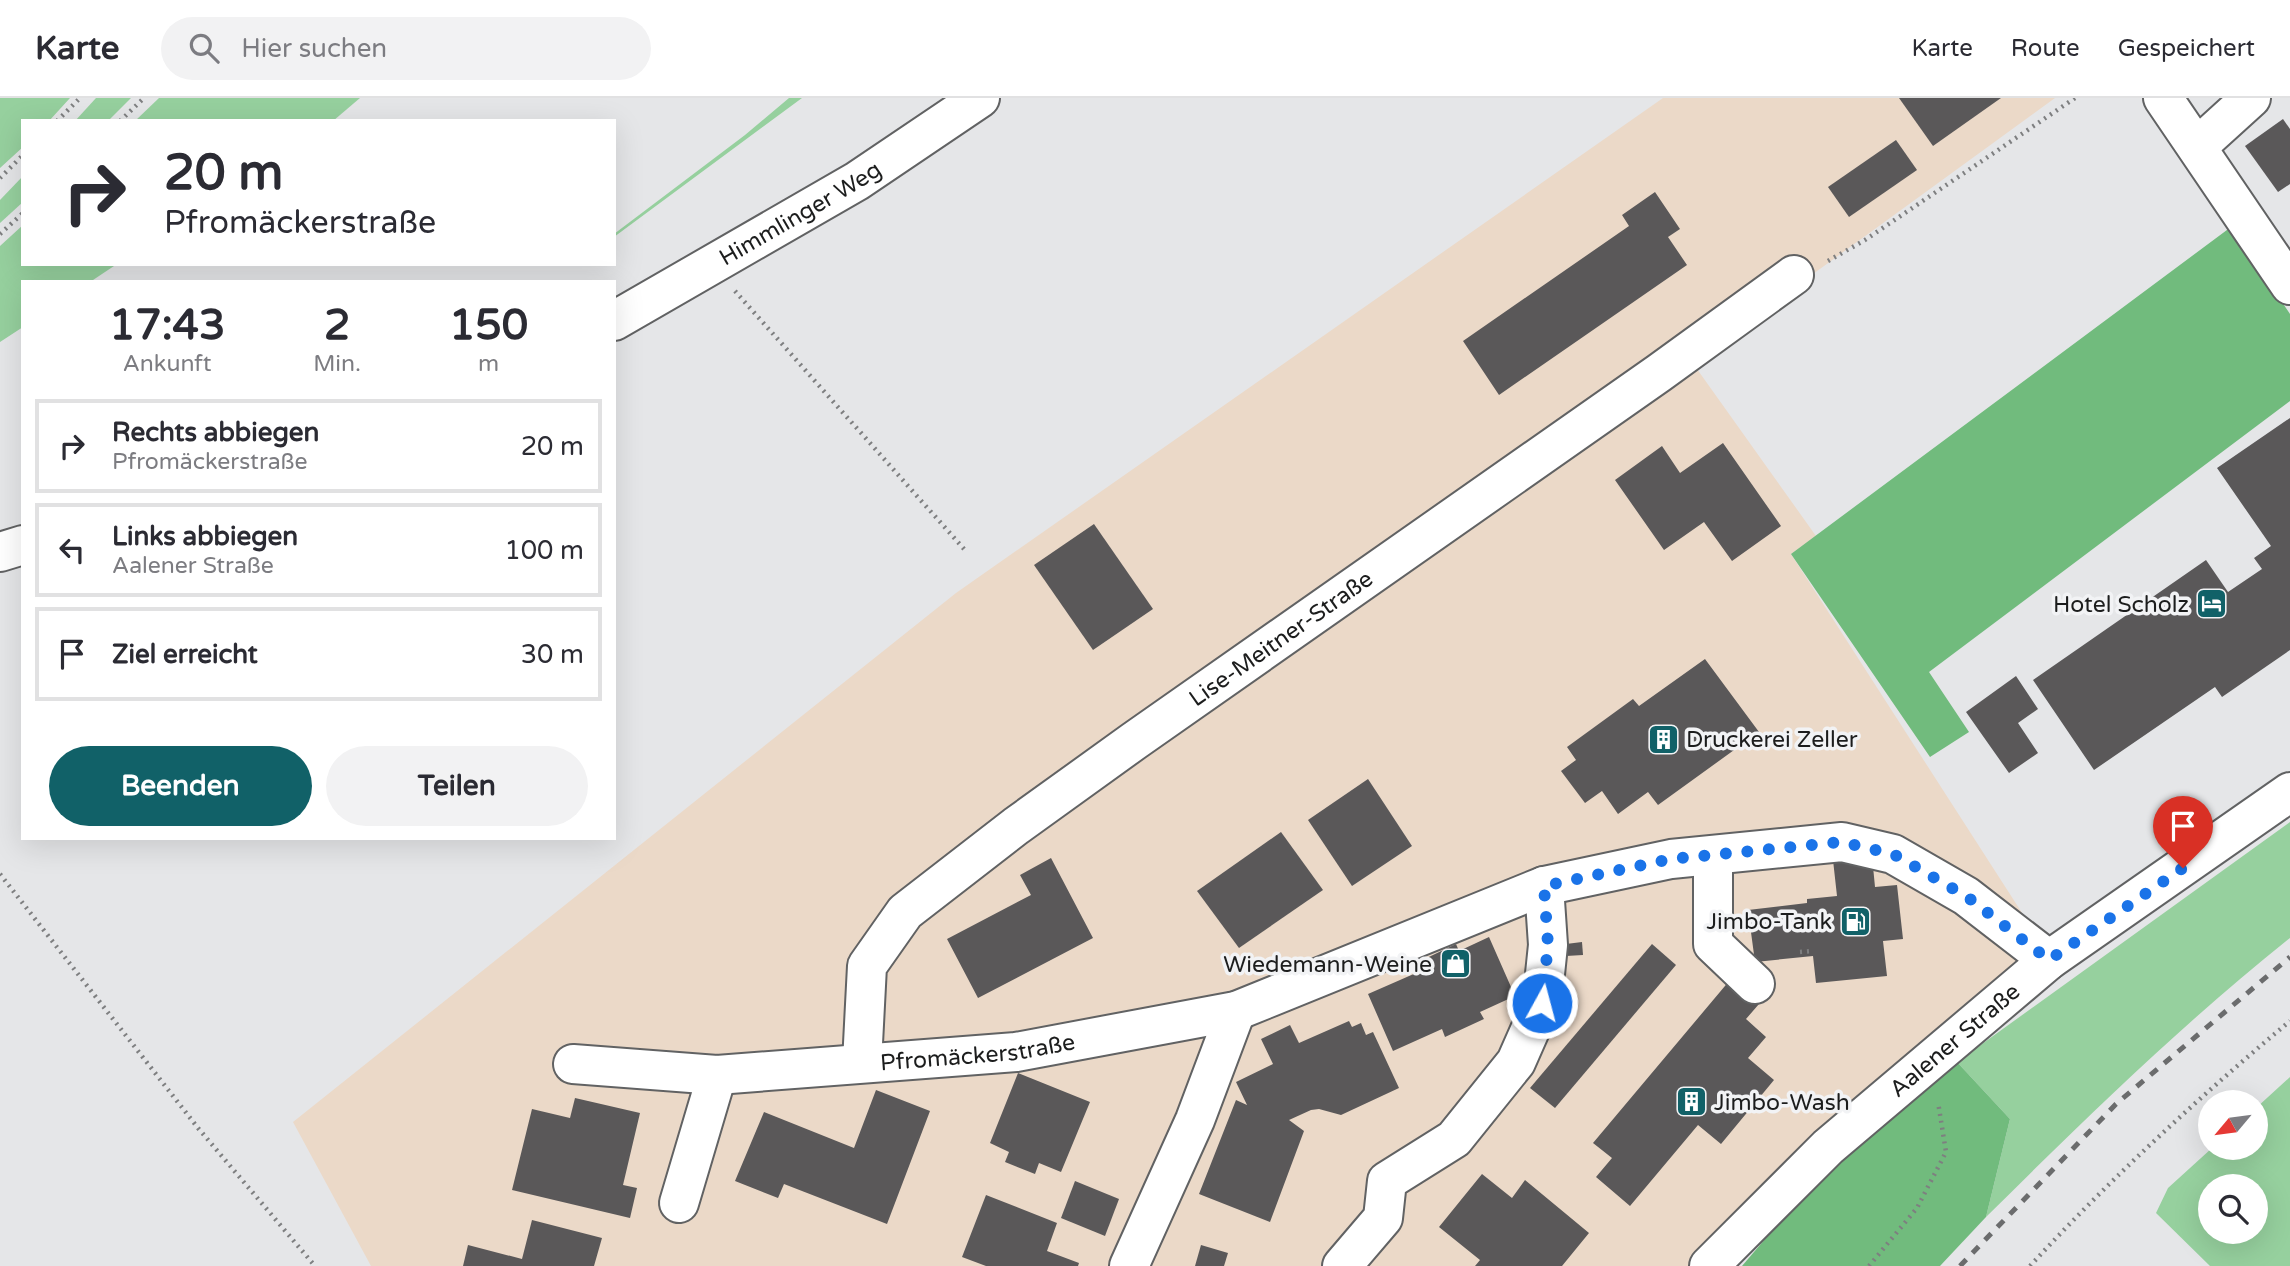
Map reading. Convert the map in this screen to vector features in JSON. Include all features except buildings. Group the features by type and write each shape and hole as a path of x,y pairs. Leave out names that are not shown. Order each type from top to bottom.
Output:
{"street":[{"name":"Himmlinger Weg","path":"616,320 857,181 980,98"},
{"path":"2163,98 2290,285"},
{"path":"2197,147 2251,98"},
{"name":"Lise-Meitner-Straße","path":"862,1063 866,966 905,912 1016,826 1134,741 1659,373 1794,275"},
{"path":"0,552 21,546"},
{"name":"Aalener Straße","path":"1709,1266 1828,1147 2049,960 2290,792"},
{"name":"Pfromäckerstraße","path":"573,1064 717,1075 1016,1052 1236,1011 1544,886 1671,859 1842,842 1893,854 1966,896 2049,960"},
{"path":"1713,856 1713,944 1755,984"},
{"path":"1342,1266 1383,1218 1387,1181 1454,1139 1517,1062 1542,1003 1548,945 1544,886"},
{"path":"1129,1266 1195,1120 1236,1011"},
{"path":"679,1203 717,1075"}],"path":[{"path":"59,119 80,98"},
{"path":"122,119 144,98"},
{"path":"1794,275 1835,258 1865,240 2075,98"},
{"path":"0,178 21,157"},
{"path":"0,234 21,215"},
{"path":"712,264 964,549"},
{"path":"0,874 198,1128 315,1266"},
{"path":"1800,952 1813,951"},
{"path":"2031,1266 2067,1226 2215,1084 2290,1021"},
{"path":"1870,1265 1917,1208 1946,1152 1940,1108 1928,1063"}],"shaded area":[{"path":"1663,98 2055,98 1692,362 1816,536 1791,554 2044,947 1691,1266 371,1266 293,1122 956,593"}],"green space":[{"path":"0,98 70,98 51,119 21,119 21,149 0,168"},
{"path":"96,98 131,98 110,119 77,119"},
{"path":"159,98 360,98 335,119 137,119"},
{"path":"789,98 802,98 616,236 616,232 745,135"},
{"path":"21,178 21,204 0,223 0,200"},
{"path":"21,227 21,266 114,266 93,280 21,280 21,328 0,342 0,246"},
{"path":"2231,227 2290,314 2290,401 1929,672 1969,732 1930,757 1791,554"},
{"path":"2290,822 2290,938 2172,1038 1986,1217 2010,1119 1957,1062"},
{"path":"1957,1062 2010,1119 1986,1217 1940,1266 1742,1266 1835,1157"},
{"path":"2290,1077 2290,1266 2210,1266 2156,1213 2168,1188 2199,1160 2268,1160 2268,1097"}],"railway":[{"path":"1960,1266 2116,1104 2290,957"}],"place":[{"name":"Hotel Scholz","path":"2212,604"},
{"name":"Druckerei Zeller","path":"1663,739"},
{"name":"Jimbo-Tank","path":"1855,921"},
{"name":"Wiedemann-Weine","path":"1455,964"},
{"name":"Jimbo-Wash","path":"1691,1102"}],"route":[{"path":"1542,1003 1548,945 1544,886 1671,859 1842,842 1893,854 1966,896 2049,960 2183,868"}]}
